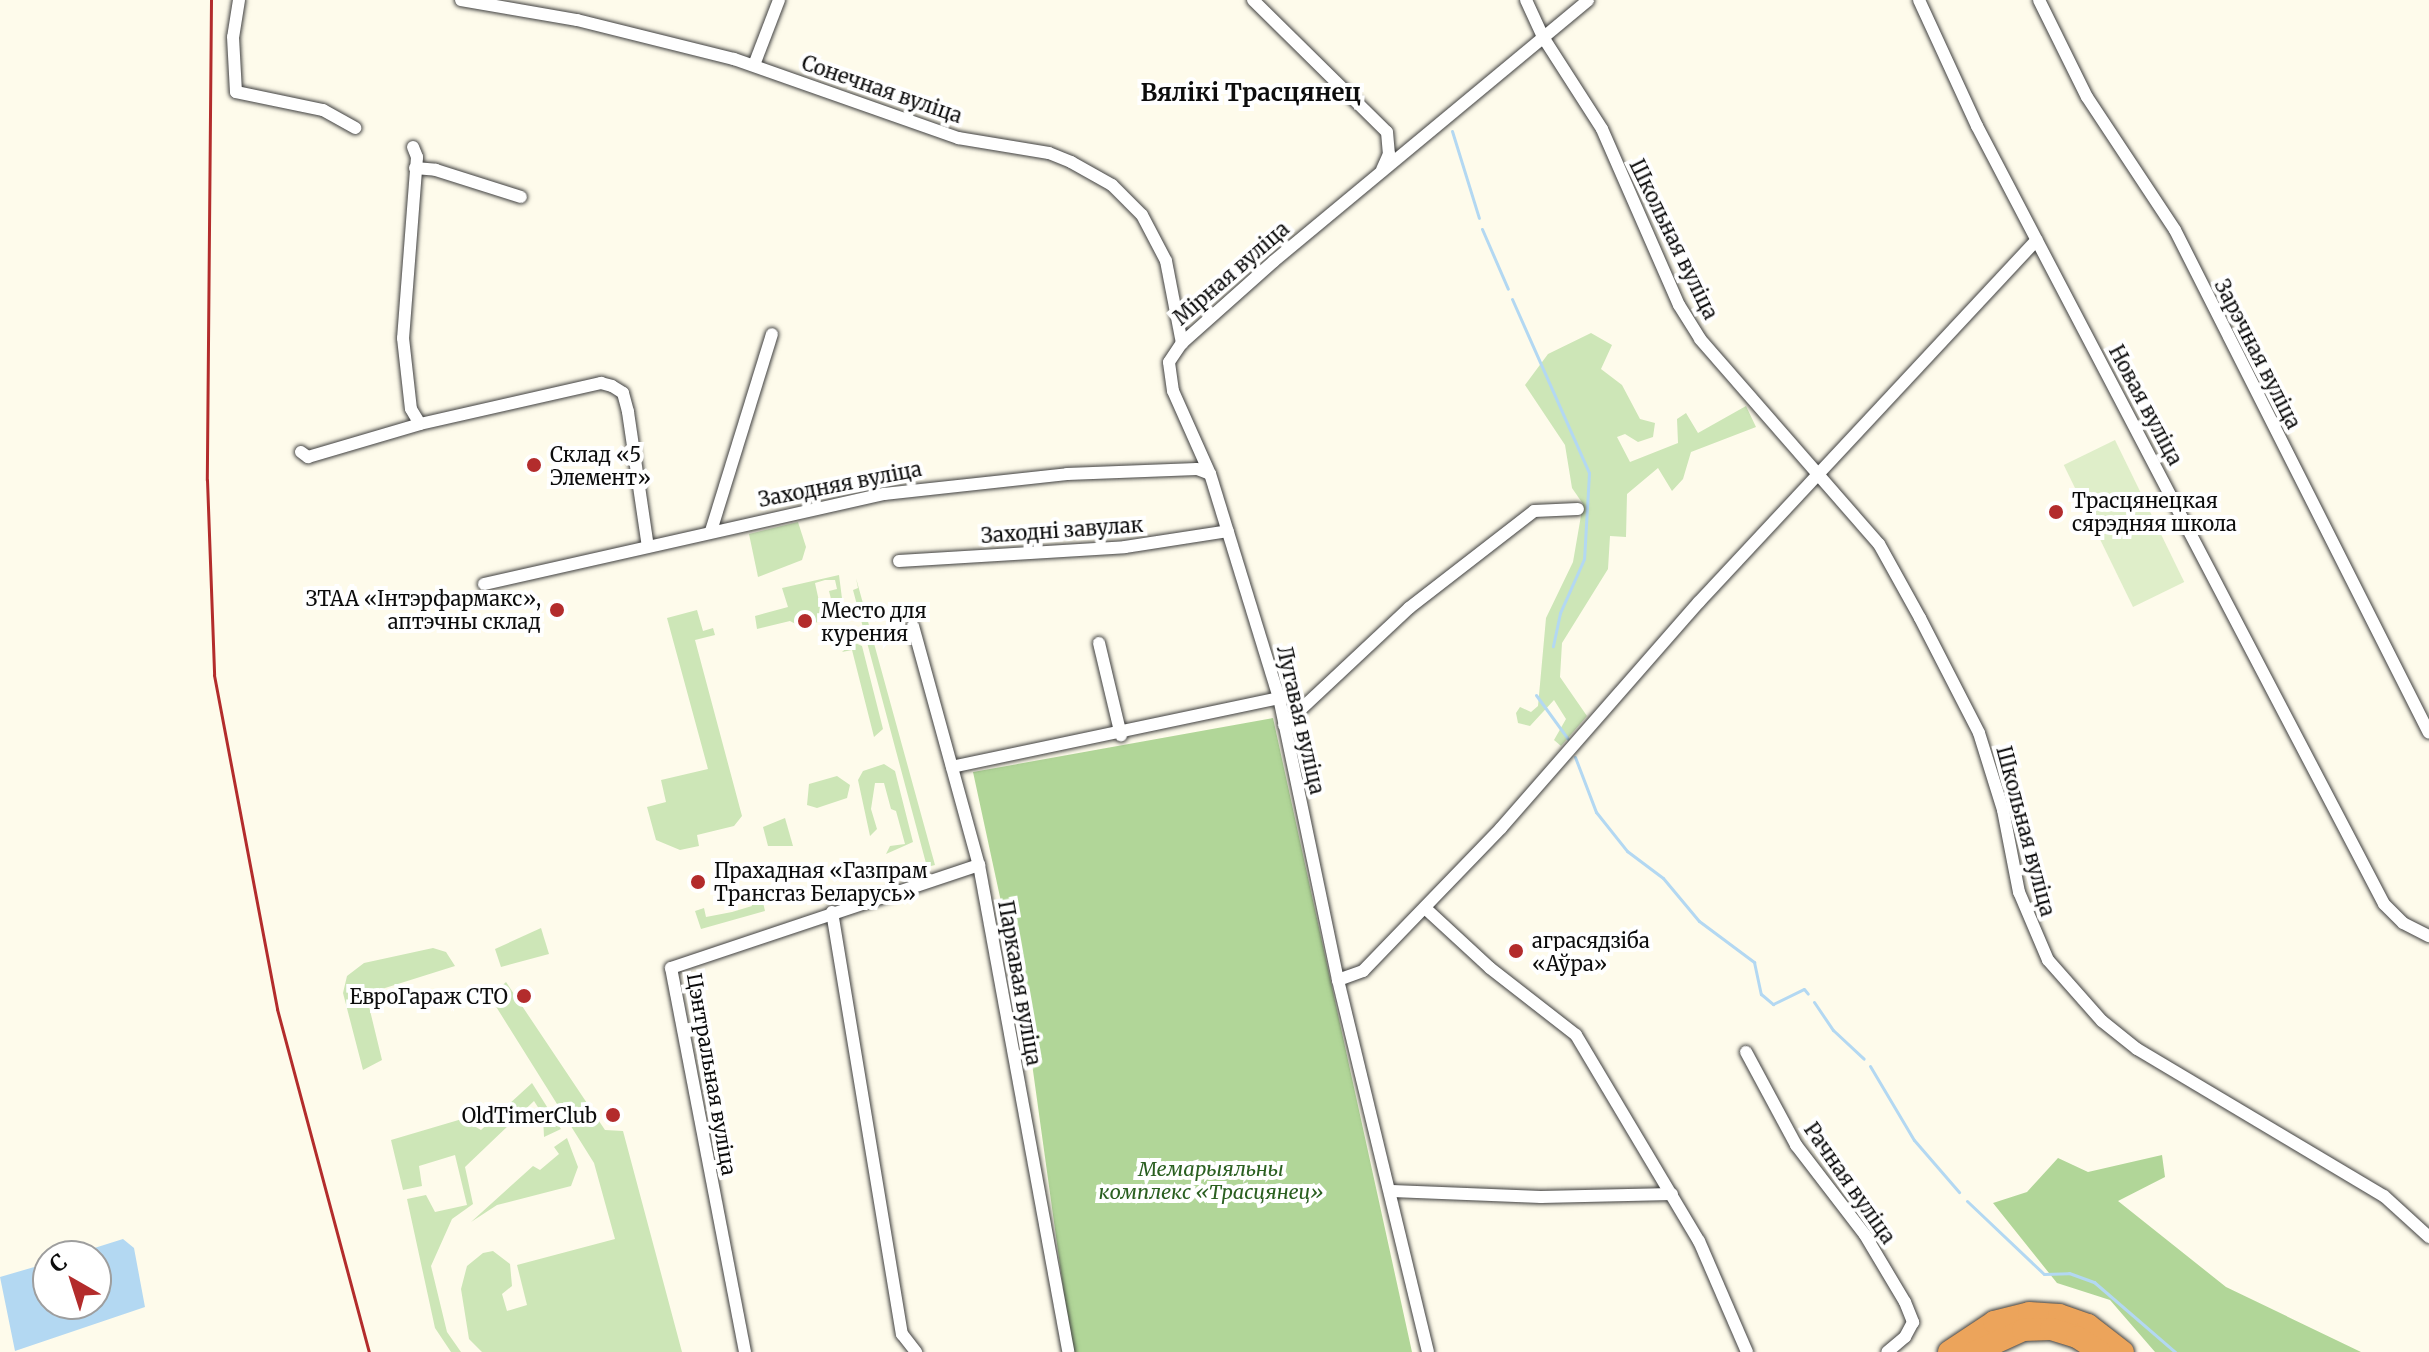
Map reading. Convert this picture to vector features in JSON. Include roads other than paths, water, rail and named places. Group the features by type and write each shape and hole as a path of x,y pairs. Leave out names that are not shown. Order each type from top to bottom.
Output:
{"highway":[{"path":"1949,1352 1994,1322 2029,1313 2059,1315 2088,1325 2123,1352"},
{"path":"1975,1352 2023,1330 2051,1329 2100,1352"}],"street":[{"path":"239,0 233,37 236,92 323,110 355,128"},
{"name":"Сонечная вуліца","path":"461,0 577,20 754,65 958,138 1049,153 1112,185 1131,200 1161,249 1182,343"},
{"path":"754,65 779,0"},
{"path":"1253,0 1405,152"},
{"name":"Школьная вуліца","path":"1526,0 1543,37 1595,116 1686,316 1722,367 1879,544 1979,733 2003,810 2019,892 2048,960 2102,1021 2137,1049 2384,1196 2429,1237"},
{"name":"Мірная вуліца","path":"1210,474 1170,381 1169,362 1182,343 1380,172 1588,0"},
{"name":"Новая вуліца","path":"1919,0 2036,240 2384,904 2403,923 2429,936"},
{"name":"Зарэчная вуліца","path":"2039,0 2087,97 2175,230 2429,733"},
{"path":"1380,172 1389,154 1387,132"},
{"path":"413,147 415,168 403,338 411,409 420,424"},
{"path":"415,168 436,170 521,197"},
{"path":"1338,980 1363,971 1501,828 1815,475 2036,240"},
{"path":"711,531 772,334"},
{"path":"301,452 308,457 420,424 601,383 612,386 623,393 628,412 648,547"},
{"name":"Заходняя вуліца","path":"484,584 884,494 979,480 1197,469 1210,474"},
{"name":"Лугавая вуліца","path":"1210,474 1279,698 1338,980 1392,1191 1428,1352"},
{"path":"1284,725 1409,608 1534,511 1578,509"},
{"name":"Заходні завулак","path":"899,561 1125,547 1228,531"},
{"name":"Паркавая вуліца","path":"913,626 979,865 1068,1352"},
{"path":"1099,643 1121,735"},
{"path":"952,767 1121,735 1279,698"},
{"name":"Цэнтральная вуліца","path":"745,1352 671,968 979,865"},
{"path":"1425,908 1490,968 1570,1027 1711,1262 1747,1352"},
{"path":"832,912 902,1334 916,1352"},
{"name":"Рачная вуліца","path":"1746,1052 1796,1145 1865,1235 1905,1302 1913,1322 1905,1337 1887,1352"},
{"path":"1392,1191 1541,1197 1672,1194"}],"water":[{"path":"123,1239 134,1248 145,1307 112,1318 112,1242"},
{"path":"32,1268 32,1320 107,1320 15,1351 0,1277"}],"waterway":[{"path":"1452,131 1479,218"},
{"path":"1482,229 1508,289"},
{"path":"1512,299 1589,473 1584,559 1560,613 1553,646"},
{"path":"1536,695 1568,739"},
{"path":"1575,757 1596,812 1627,851 1663,878 1699,921 1754,962 1761,994 1773,1004 1804,989 1808,994"},
{"path":"1814,1002 1833,1030 1864,1059"},
{"path":"1870,1066 1914,1140 1959,1192"},
{"path":"1967,1201 2044,1274 2069,1273 2094,1282 2175,1352"}],"railway":[{"path":"211,0 207,480 214,675 277,1009 369,1352"}],"place":[{"name":"Склад «5 Элемент»","path":"534,465"},
{"name":"Трасцянецкая сярэдняя школа","path":"2056,512"},
{"name":"ЗТАА «Інтэрфармакс», аптэчны склад","path":"557,610"},
{"name":"Место для курения","path":"805,621"},
{"name":"Прахадная «Газпрам Трансгаз Беларусь»","path":"698,882"},
{"name":"аграсядзіба «Аўра»","path":"1516,951"},
{"name":"ЕвроГараж СТО","path":"524,996"},
{"name":"OldTimerClub","path":"613,1115"}],"district":[{"name":"Вялікі Трасцянец","path":"1251,93"}],"park label":[{"name":"Мемарыяльны комплекс «Трасцянец»","path":"1211,1180"}]}
